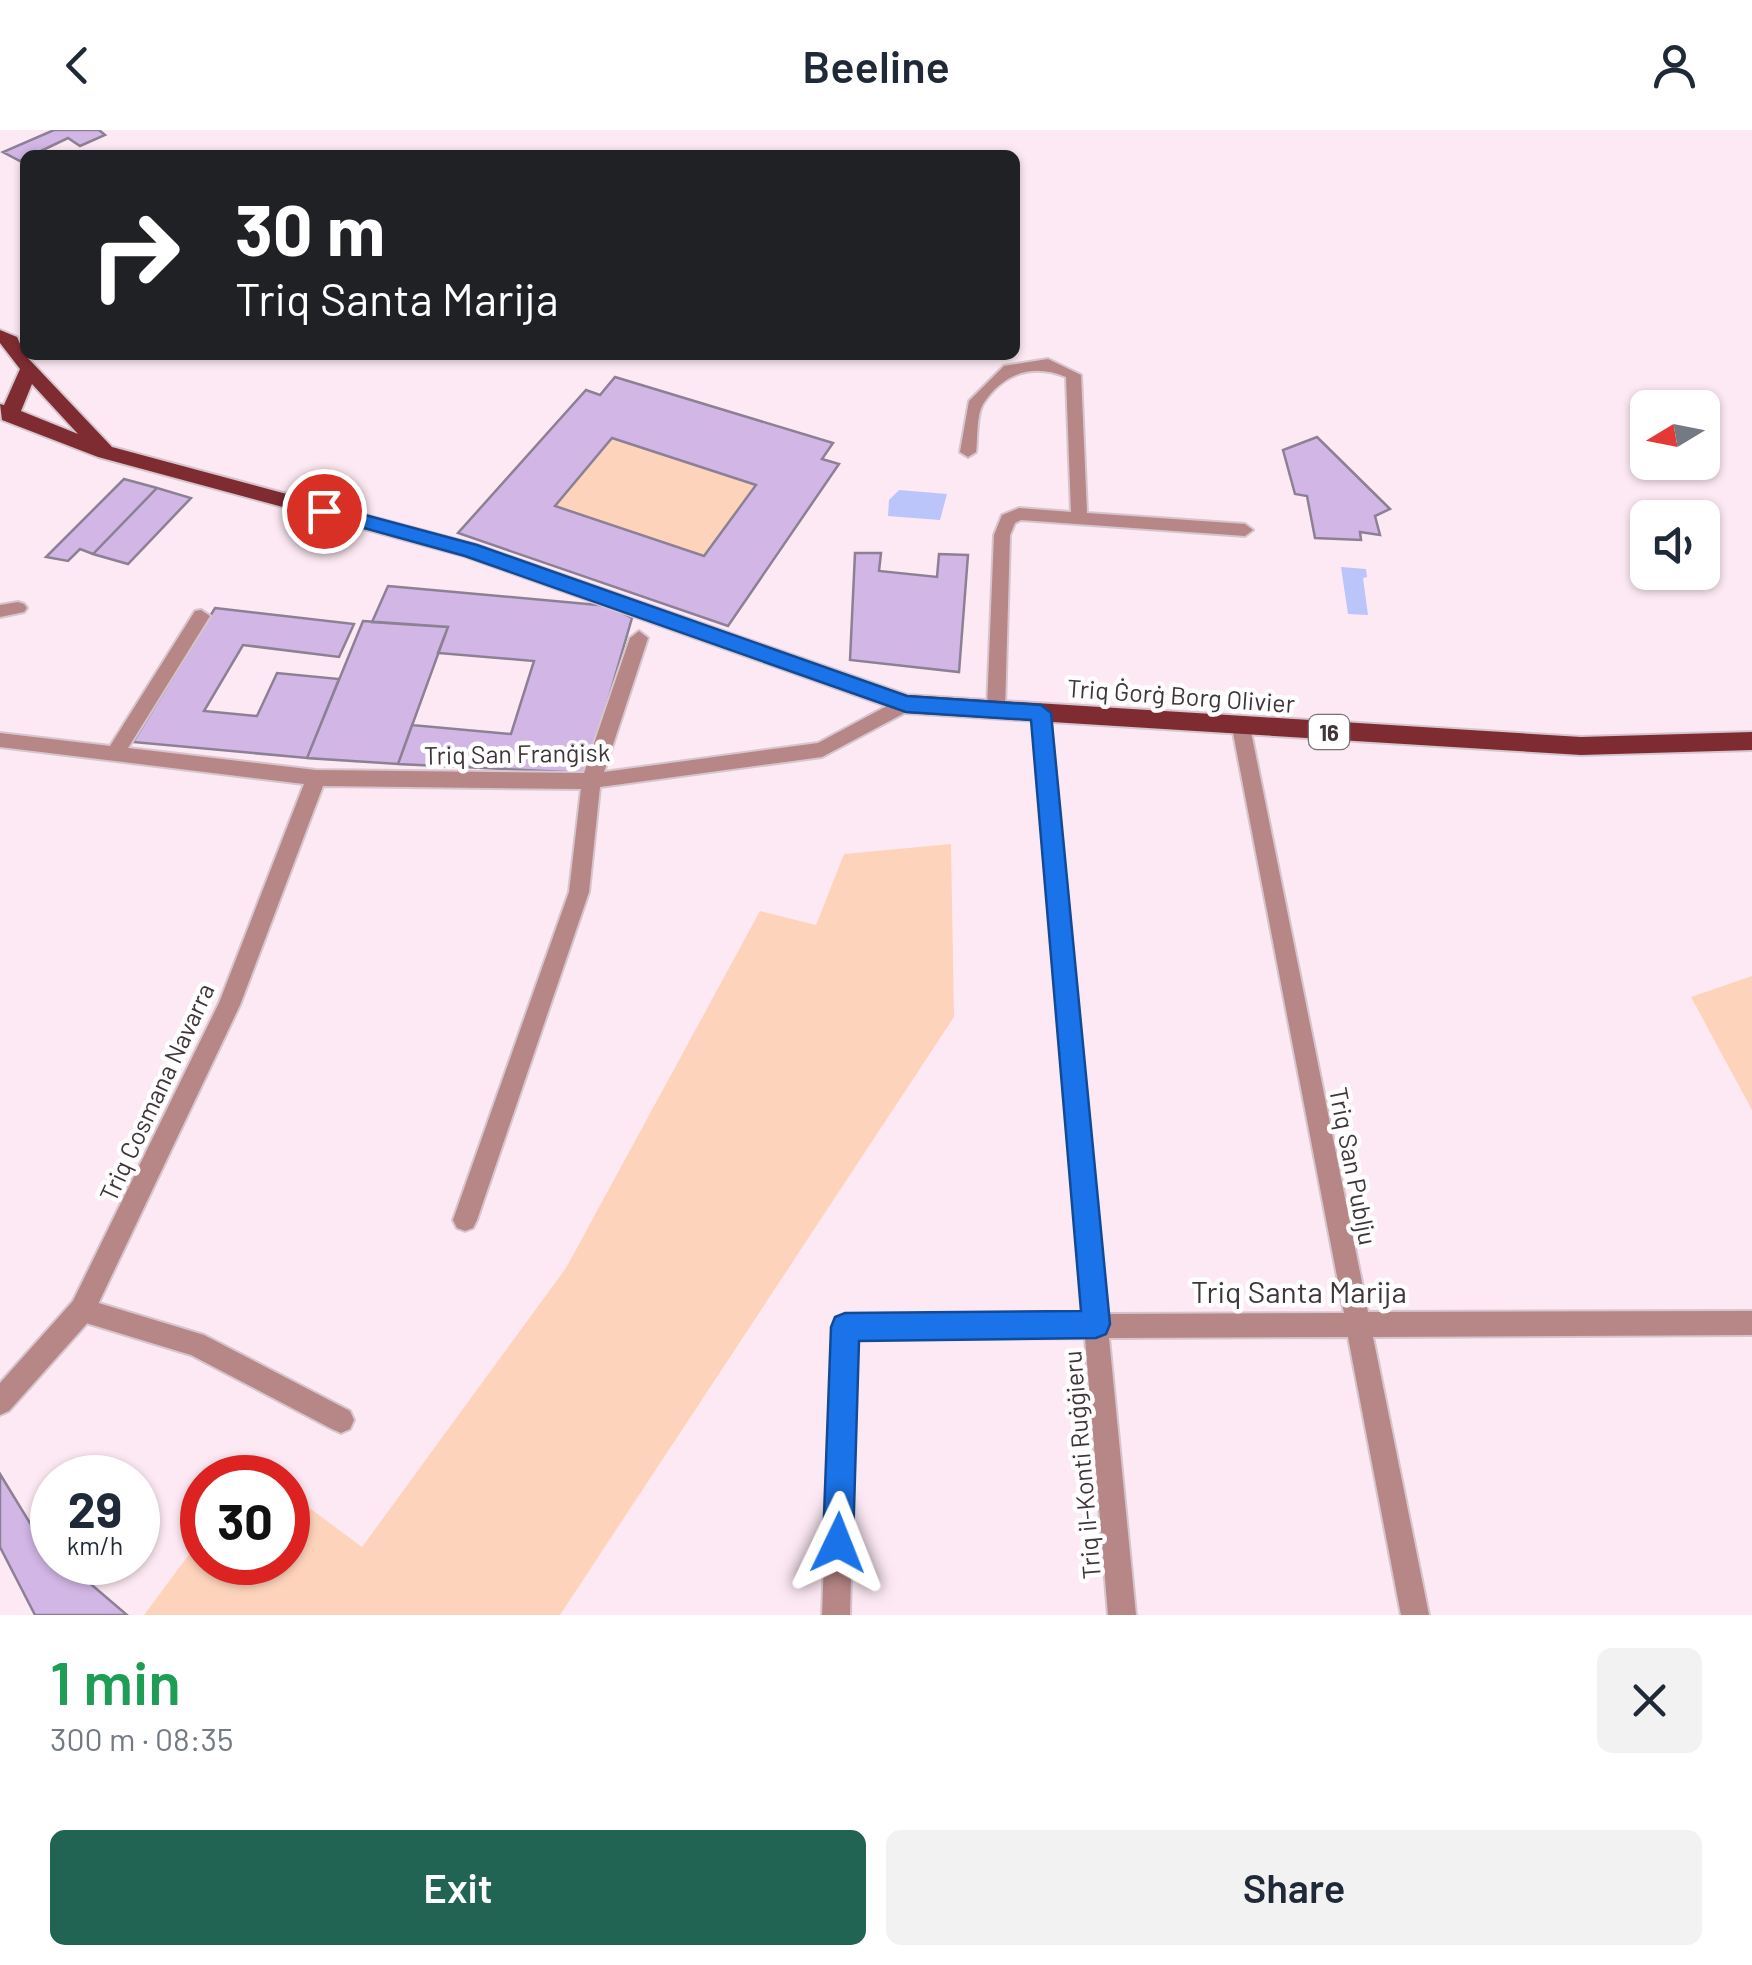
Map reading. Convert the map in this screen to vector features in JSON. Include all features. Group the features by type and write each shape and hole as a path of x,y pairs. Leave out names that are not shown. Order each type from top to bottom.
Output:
{"main road":[{"path":"0,365 4,336"},
{"path":"4,336 20,357"},
{"path":"22,360 105,452"},
{"path":"3,416 29,369"},
{"name":"16","path":"3,416 105,452 470,550 906,704"},
{"name":"Triq Ġorġ Borg Olivier","path":"906,704 1582,746 1752,741"}],"street":[{"path":"968,452 974,405 1009,369 1062,367 1073,376 1079,518"},
{"path":"996,708 1004,523 1019,514 1245,530"},
{"path":"116,752 201,616"},
{"path":"465,1220 579,892 591,781 640,638"},
{"name":"Triq San Franġisk","path":"0,740 316,778 591,781 822,750 906,704"},
{"name":"Triq il-Konti Ruġġieru","path":"1041,713 1122,1615"},
{"name":"Triq San Publju","path":"1241,727 1415,1615"},
{"name":"Triq Cosmana Navarra","path":"0,1402 82,1310 229,1005 316,778"},
{"path":"82,1310 195,1344 341,1420"},
{"name":"Triq Santa Marija","path":"836,1615 845,1327 1752,1323"}],"shaded area":[{"path":"612,438 756,485 704,556 555,506"},
{"path":"951,844 954,1017 560,1615 144,1615 180,1567 180,1585 310,1585 310,1508 362,1547 566,1268 760,911 816,925 844,854"},
{"path":"1752,976 1752,1110 1691,997"}],"water":[{"path":"899,490 947,494 940,520 888,516 889,500"},
{"path":"1341,567 1366,569 1367,577 1363,578 1368,615 1348,614"}],"building":[{"path":"54,130 99,130 105,135 80,146 68,138 43,150 20,150 20,161 3,152"},
{"path":"615,377 833,443 822,459 839,464 728,626 458,533 586,390 600,395","holes":["612,438 756,485 704,556 555,506"]},
{"path":"1317,437 1390,509 1375,516 1380,535 1360,532 1361,540 1315,538 1307,496 1295,494 1283,450"},
{"path":"124,479 157,488 93,554 80,549 68,561 46,557"},
{"path":"157,488 191,498 128,564 93,554"},
{"path":"855,553 881,553 879,571 937,577 939,554 968,555 959,672 850,660"},
{"path":"388,586 609,606 632,618 587,773 398,764 412,725 511,734 534,661 438,653 448,627 372,622"},
{"path":"215,608 354,624 339,657 243,645 204,711 257,716 277,673 339,679 307,758 133,742"},
{"path":"363,621 448,627 398,764 307,758"},
{"path":"0,1474 30,1523 30,1585 92,1585 127,1615 35,1615 0,1547"}],"route":[{"path":"324,511 470,550 906,704 1041,713 1096,1324 845,1327 838,1543"}]}
